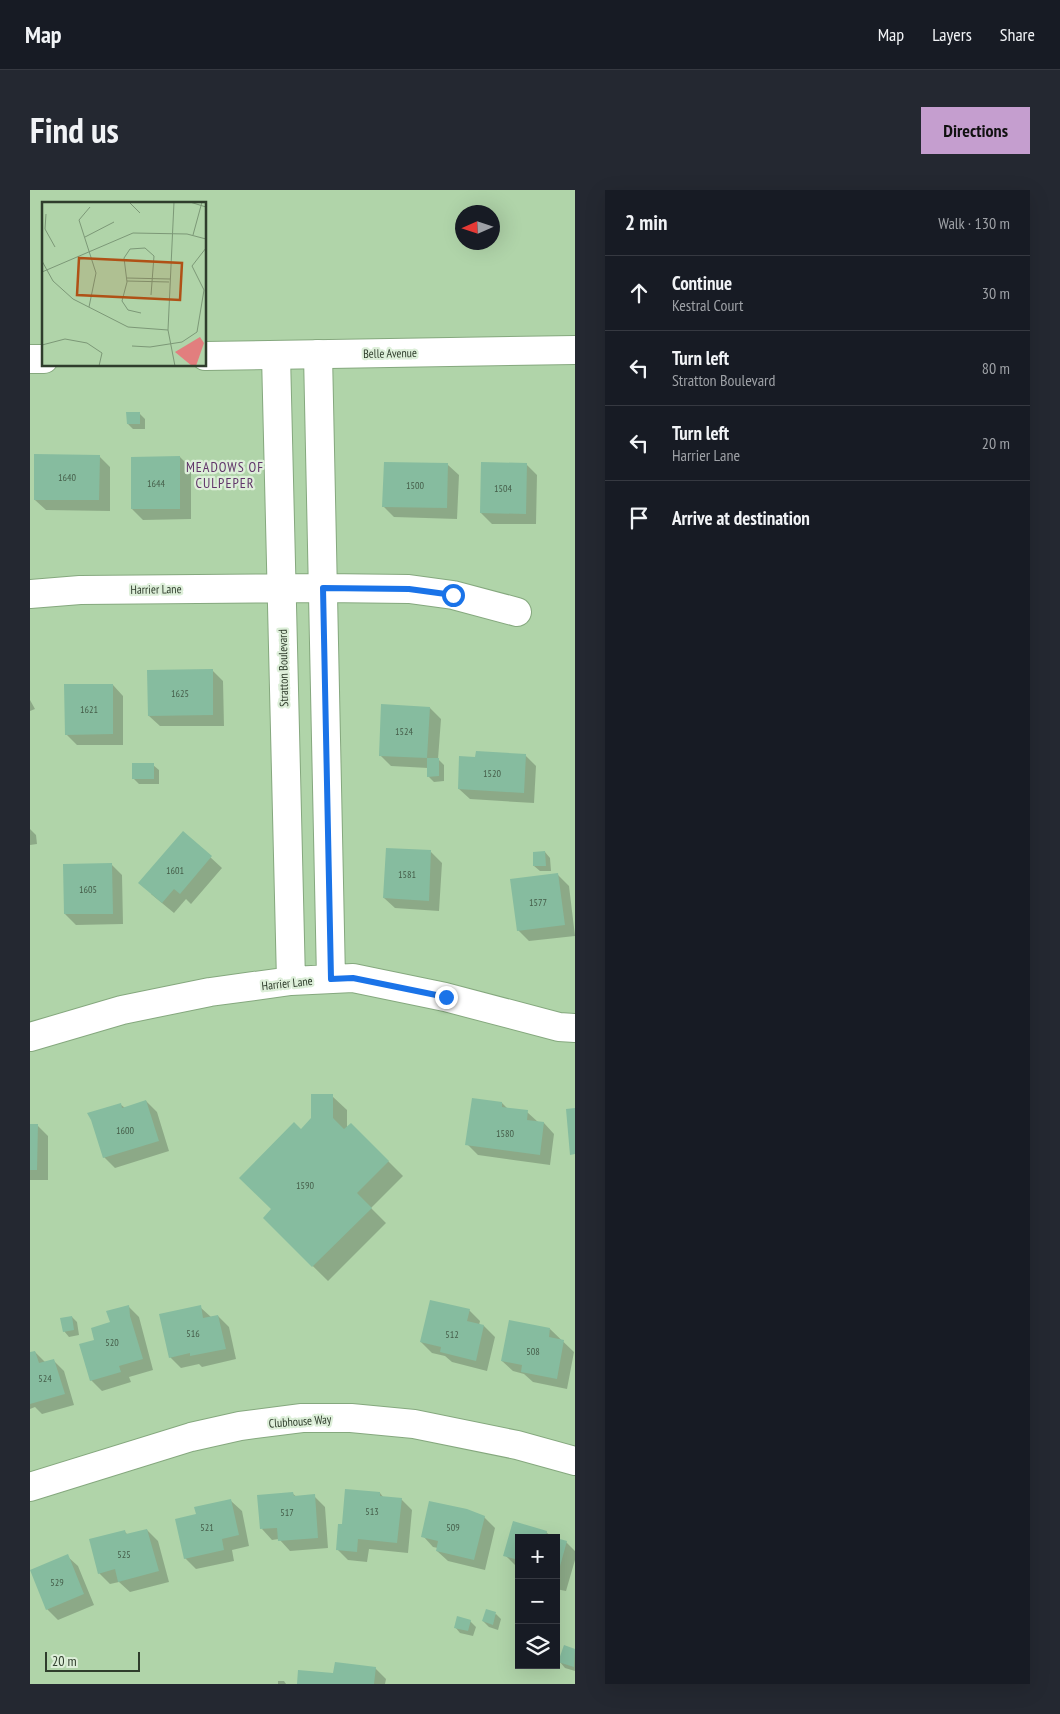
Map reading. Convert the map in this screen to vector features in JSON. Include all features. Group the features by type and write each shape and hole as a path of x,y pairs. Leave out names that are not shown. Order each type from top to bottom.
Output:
{"street":[{"name":"Belle Avenue","path":"206,356 575,350"},
{"path":"318,354 331,979"},
{"name":"Stratton Boulevard","path":"276,355 291,981"},
{"name":"Harrier Lane","path":"30,594 80,590 409,589 453,595 517,612"},
{"name":"Harrier Lane","path":"30,1037 122,1010 210,992 291,981 353,978 446,997 559,1027 575,1028"},
{"name":"Clubhouse Way","path":"30,1487 191,1437 240,1426 302,1418 352,1418 414,1424 517,1445 575,1461"}],"building":[{"path":"126,412 140,412 140,424 127,424"},
{"path":"34,454 100,455 99,500 34,500"},
{"path":"180,456 180,509 131,509 131,457"},
{"path":"384,462 448,463 447,508 382,507"},
{"path":"481,462 527,463 526,514 480,513"},
{"path":"213,669 213,715 148,716 147,670"},
{"path":"64,684 113,684 113,734 65,735"},
{"path":"381,704 430,707 427,758 379,756"},
{"path":"476,751 526,754 524,793 458,789 459,756 475,757"},
{"path":"427,758 439,758 439,776 427,777"},
{"path":"132,763 154,763 154,779 132,779"},
{"path":"183,831 212,856 180,894 174,889 162,903 138,883"},
{"path":"386,848 431,850 429,901 383,898"},
{"path":"545,851 546,866 533,866 533,852"},
{"path":"112,863 113,914 64,914 63,864"},
{"path":"558,873 565,925 517,931 510,879"},
{"path":"311,1094 333,1094 333,1118 344,1129 351,1123 389,1161 357,1193 372,1208 312,1267 263,1218 271,1209 239,1178 294,1122 301,1129 311,1118"},
{"path":"472,1098 502,1102 502,1107 528,1110 527,1120 544,1122 540,1155 465,1145"},
{"path":"146,1100 159,1141 103,1158 87,1113 121,1103 122,1108"},
{"path":"575,1108 575,1154 570,1155 566,1109"},
{"path":"30,1124 38,1124 37,1170 30,1170"},
{"path":"430,1300 470,1309 467,1321 484,1325 476,1361 440,1352 441,1347 420,1342"},
{"path":"129,1305 130,1316 143,1359 119,1366 121,1372 90,1381 79,1344 94,1340 91,1328 110,1322 106,1311"},
{"path":"201,1305 203,1318 218,1315 226,1349 190,1356 190,1353 169,1358 159,1314"},
{"path":"72,1316 74,1330 63,1332 60,1318"},
{"path":"509,1320 550,1328 549,1337 564,1340 557,1379 521,1372 522,1365 501,1361"},
{"path":"35,1351 39,1363 54,1359 65,1394 30,1404 30,1352"},
{"path":"345,1489 380,1492 380,1496 402,1498 397,1543 358,1539 357,1552 336,1550 338,1524 342,1524"},
{"path":"293,1492 294,1496 315,1494 318,1538 278,1541 277,1528 260,1529 257,1495"},
{"path":"231,1499 239,1535 222,1539 224,1550 184,1559 175,1519 196,1514 194,1507"},
{"path":"429,1501 467,1509 485,1516 474,1560 436,1551 438,1541 421,1537"},
{"path":"513,1521 547,1531 546,1534 515,1534 515,1559 503,1556"},
{"path":"147,1529 159,1571 118,1582 115,1569 98,1574 89,1539 125,1530 126,1534"},
{"path":"560,1539 567,1541 560,1566"},
{"path":"68,1554 84,1594 46,1610 30,1570"},
{"path":"486,1609 496,1612 493,1625 482,1621"},
{"path":"457,1616 471,1620 468,1631 454,1628"},
{"path":"564,1645 575,1649 574,1667 560,1663"},
{"path":"335,1662 376,1667 374,1684 297,1684 298,1670 333,1673"}],"district":[{"name":"MEADOWS OF CULPEPER","path":"225,476"}],"route":[{"path":"446,997 353,978 331,979 323,588 409,589 453,595"}]}
